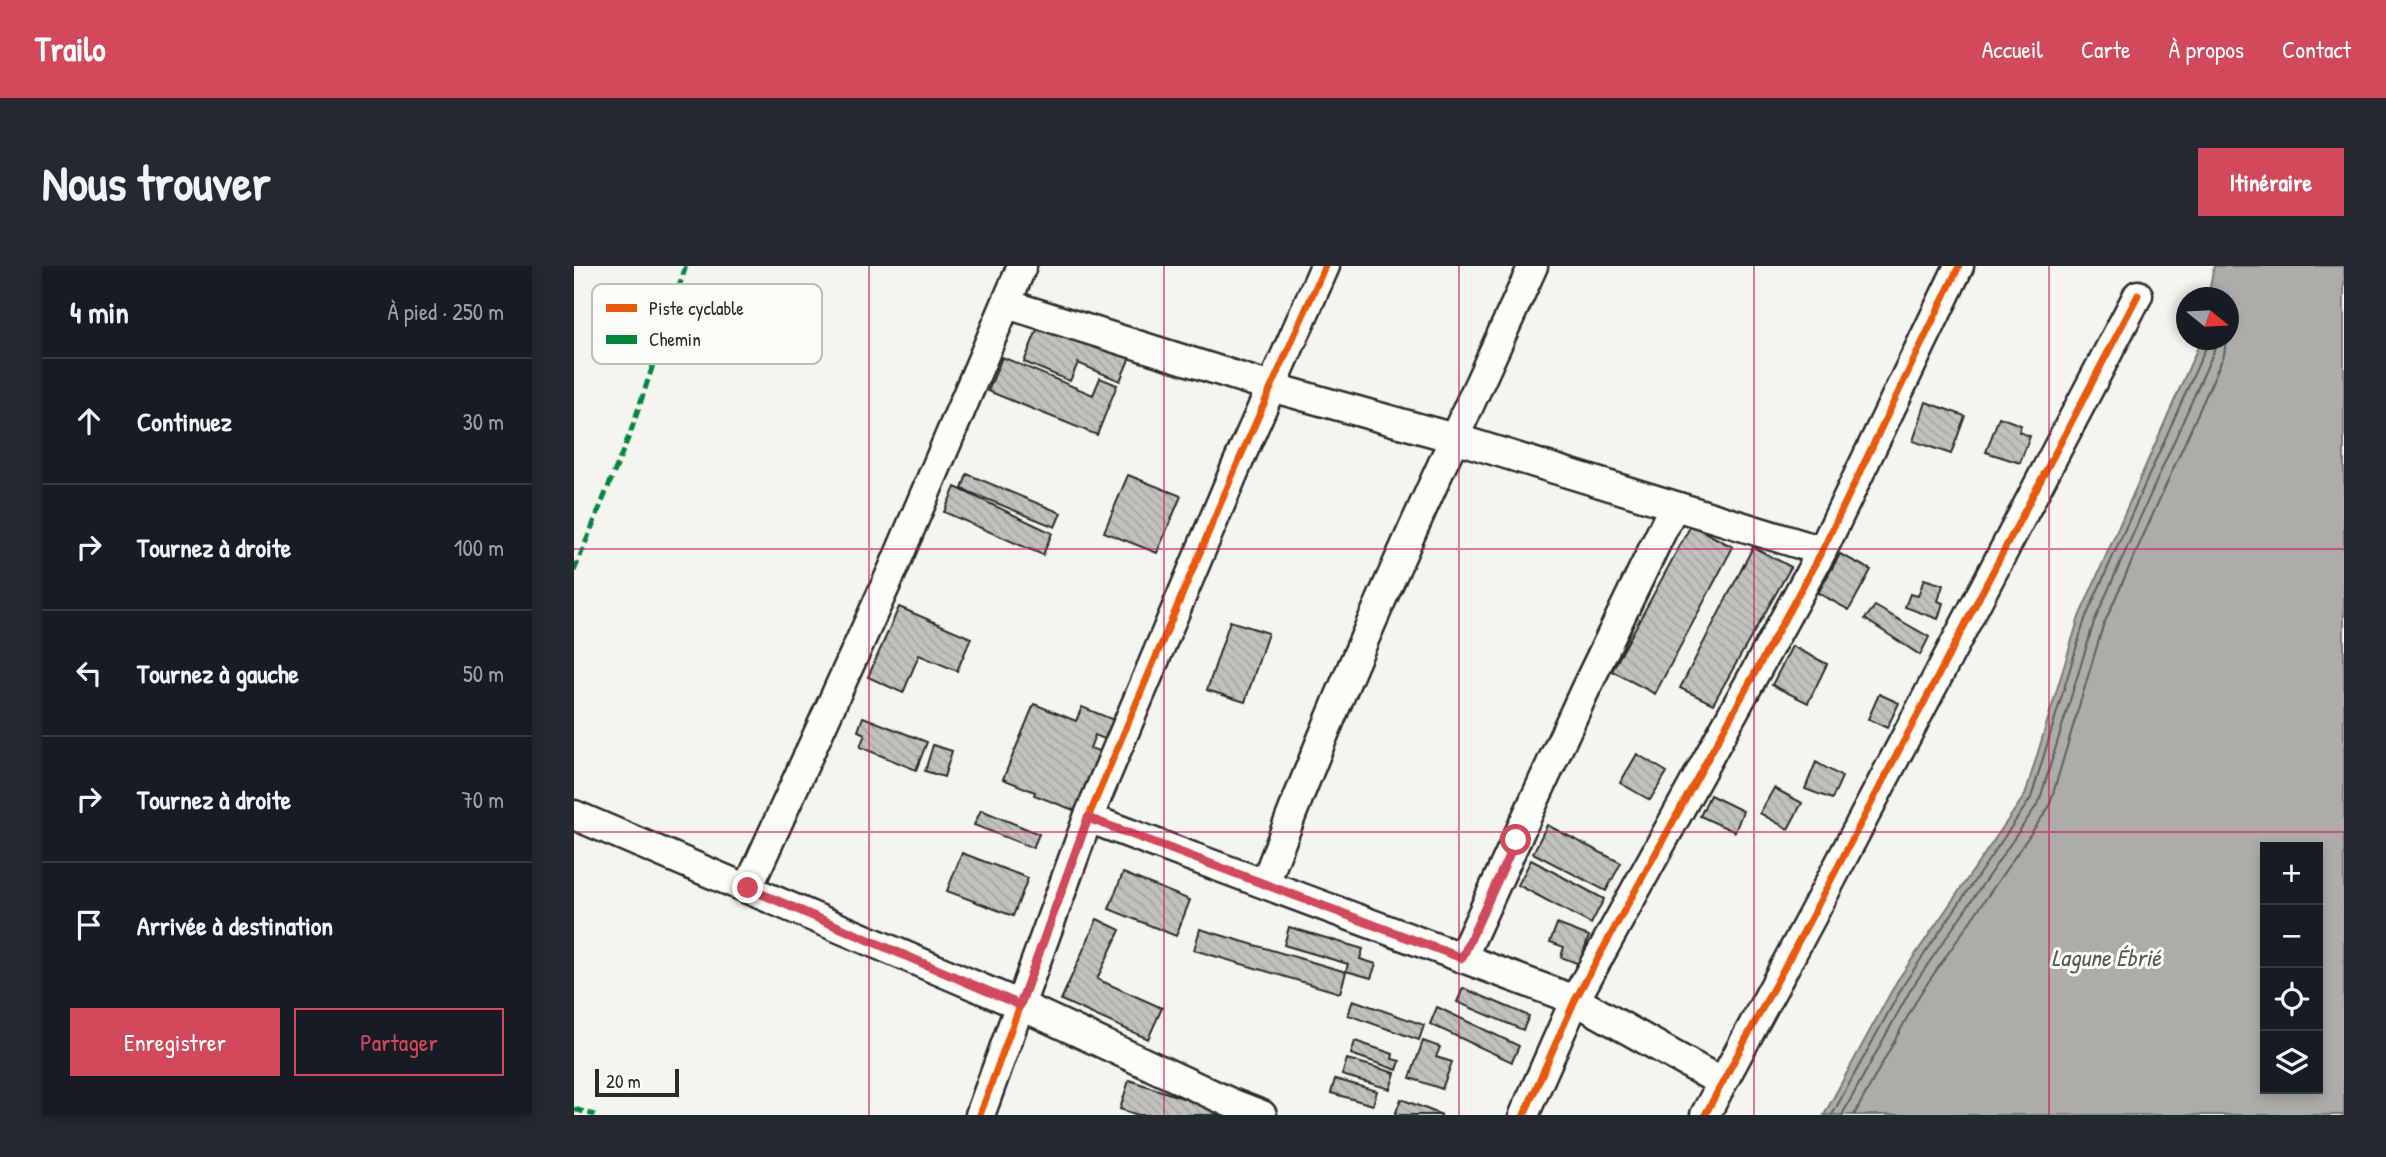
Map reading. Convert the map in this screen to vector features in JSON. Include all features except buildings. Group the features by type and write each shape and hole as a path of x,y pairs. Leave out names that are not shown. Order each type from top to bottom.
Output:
{"street":[{"path":"748,888 893,569 1022,266"},
{"path":"980,1115 1088,818 1325,266"},
{"path":"1265,884 1300,788 1348,675 1533,266"},
{"path":"1524,1115 1575,1000 1822,551 1959,266"},
{"path":"1704,1115 1812,916 2138,295"},
{"path":"1007,304 1271,387 1454,438 1822,551"},
{"path":"1462,958 1584,692 1674,506"},
{"path":"574,815 1020,1005 1262,1115"},
{"path":"1088,818 1575,1000 1721,1082"}],"water":[{"name":"Lagune Ébrié","path":"2214,266 2344,266 2344,1115 1824,1115 1897,981 2025,795 2079,617 2197,350 2239,350 2239,287 2210,287"}],"marked path":[{"path":"680,284 686,266"},
{"path":"574,571 631,431 653,364"},
{"path":"574,1109 595,1115"}],"cycle path":[{"path":"980,1115 1088,818 1236,467 1325,266"},
{"path":"1524,1115 1575,1000 1822,551 1959,266"},
{"path":"1705,1115 2138,295"}],"route":[{"path":"748,888 1020,1005 1088,818 1462,958 1516,840"}]}
